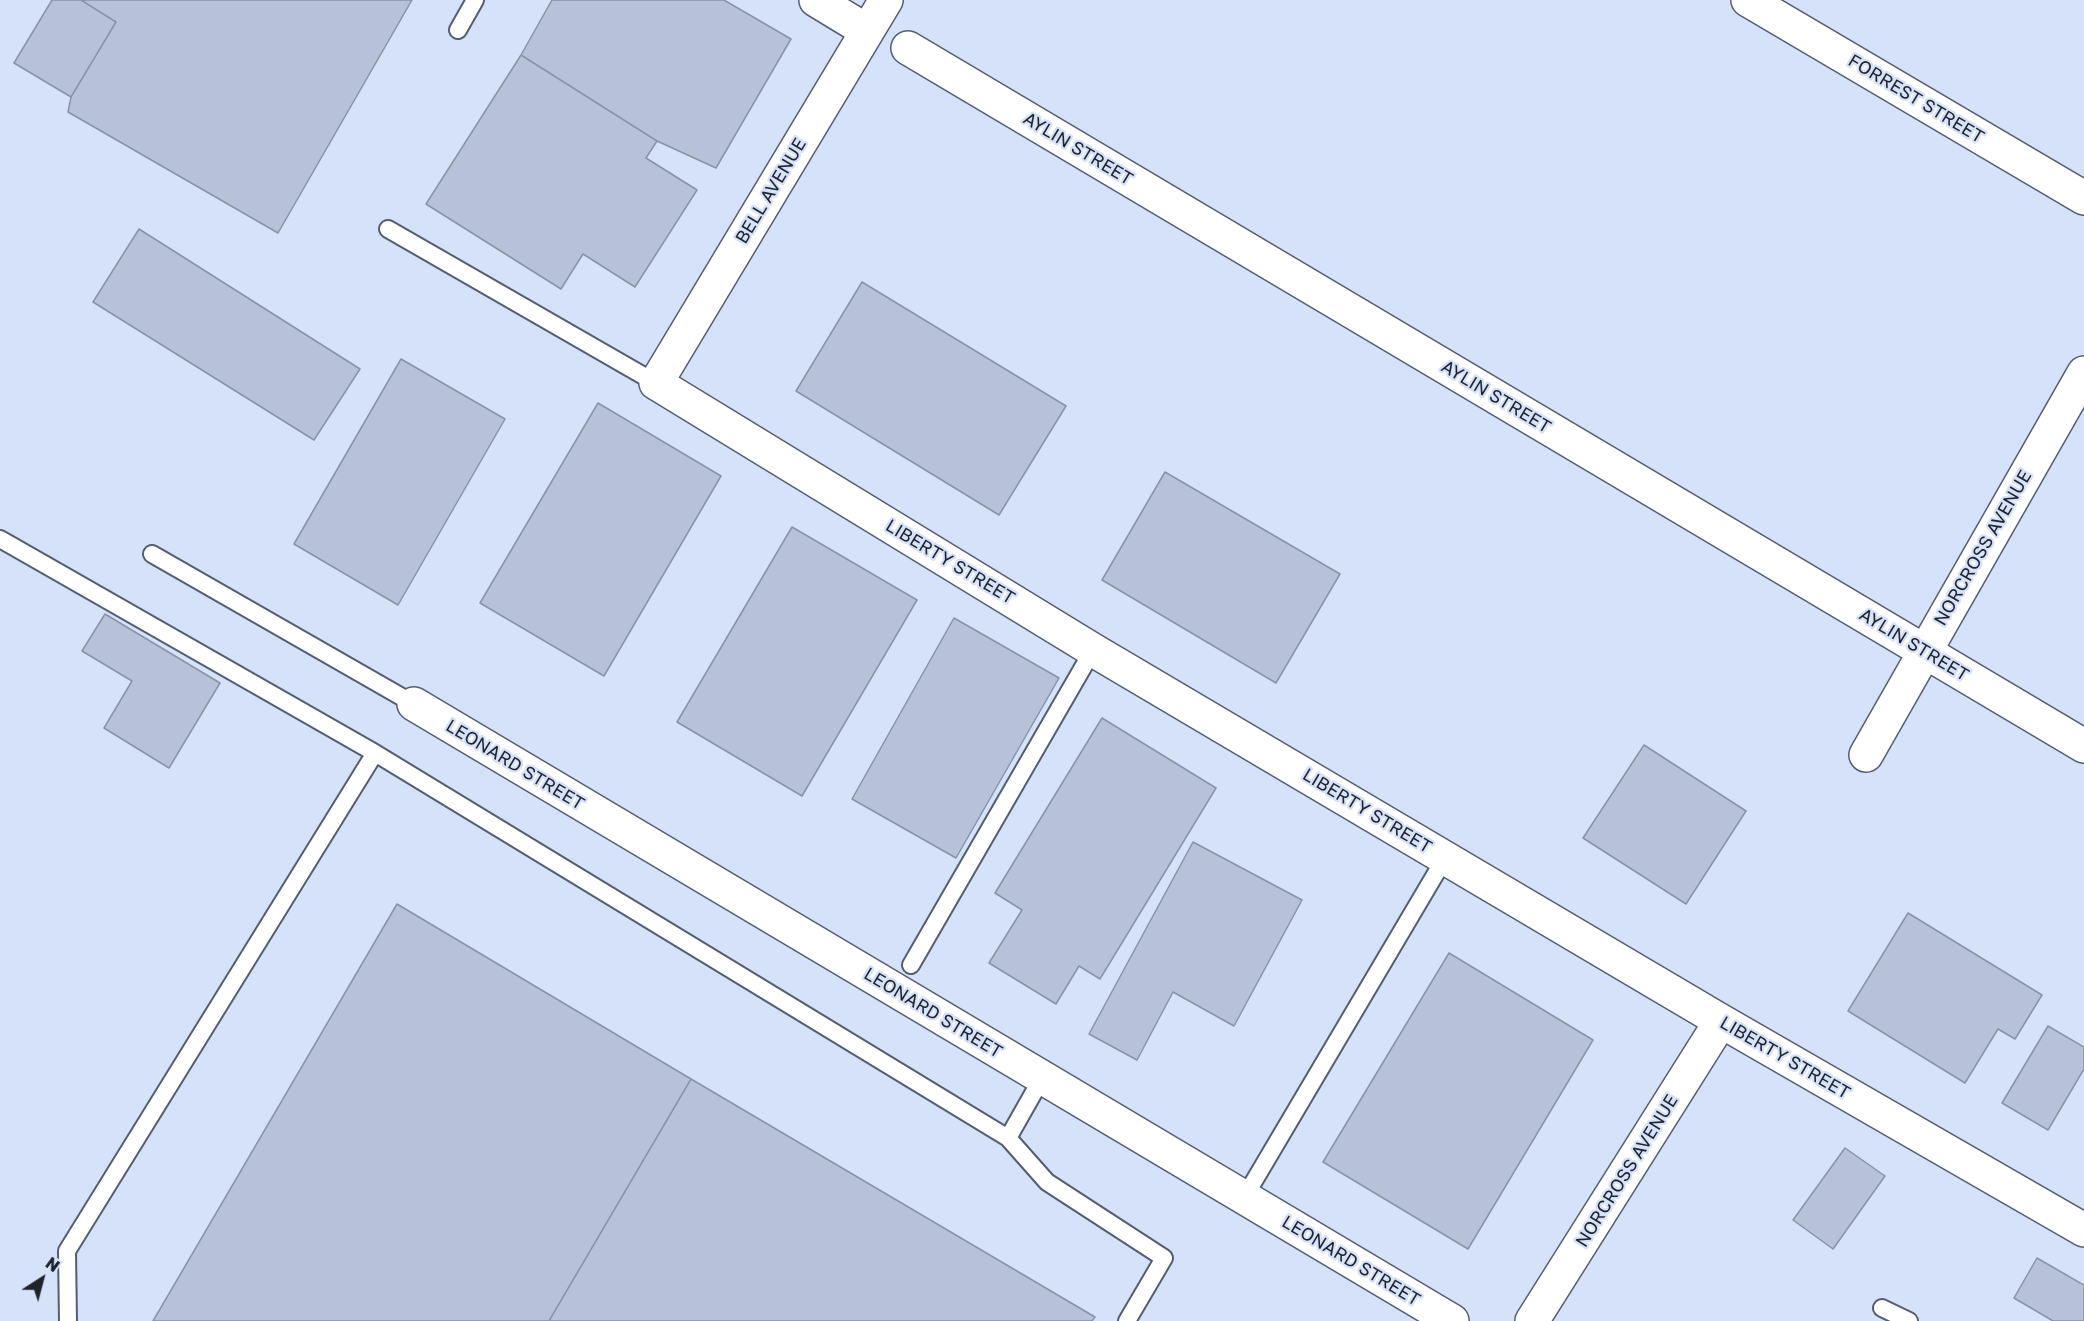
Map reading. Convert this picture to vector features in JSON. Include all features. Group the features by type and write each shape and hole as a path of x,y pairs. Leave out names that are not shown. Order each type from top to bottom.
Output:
{"street":[{"path":"816,0 867,31"},
{"name":"BELL AVENUE","path":"656,382 885,0"},
{"name":"FORREST STREET","path":"1748,0 2084,198"},
{"name":"AYLIN STREET","path":"908,48 2084,746"},
{"name":"NORCROSS AVENUE","path":"1866,755 2084,373"},
{"name":"LIBERTY STREET","path":"656,382 1093,650 1721,1021 2084,1230"},
{"name":"LEONARD STREET","path":"414,705 1452,1321"},
{"name":"NORCROSS AVENUE","path":"1532,1321 1721,1021"}],"lane":[{"path":"458,30 475,0"},
{"path":"388,229 656,382"},
{"path":"0,539 375,753 1008,1138 1047,1182 1164,1258 1127,1321"},
{"path":"152,554 414,705"},
{"path":"911,965 1093,650"},
{"path":"68,1321 67,1251 375,753"},
{"path":"1244,1198 1445,858"},
{"path":"1008,1138 1042,1078"},
{"path":"1882,1308 1909,1321"}],"building":[{"path":"52,0 81,0 116,22 71,97 14,63"},
{"path":"81,0 412,0 278,233 68,112 71,97 116,22"},
{"path":"552,0 724,0 791,39 716,168 657,141 521,55"},
{"path":"521,55 657,141 646,158 697,190 635,287 583,254 561,289 426,204"},
{"path":"139,229 360,369 314,440 93,302"},
{"path":"862,282 1066,406 999,515 796,391"},
{"path":"401,359 505,419 398,605 294,544"},
{"path":"598,403 721,476 604,676 480,603"},
{"path":"1165,472 1340,574 1276,683 1102,580"},
{"path":"792,527 917,600 802,796 677,722"},
{"path":"105,614 220,683 169,768 104,728 132,681 82,651"},
{"path":"954,618 1059,678 956,858 852,799"},
{"path":"1102,718 1216,788 1100,979 1079,966 1056,1004 989,963 1022,910 995,893"},
{"path":"1644,745 1746,811 1686,904 1583,838"},
{"path":"1193,842 1302,900 1234,1026 1173,992 1137,1060 1089,1034"},
{"path":"397,904 691,1079 549,1321 153,1321"},
{"path":"1908,913 2042,995 2015,1039 1998,1029 1965,1083 1848,1011"},
{"path":"1449,953 1593,1040 1468,1249 1323,1162"},
{"path":"2048,1026 2084,1047 2084,1069 2048,1130 2002,1103"},
{"path":"691,1079 1095,1317 1092,1321 549,1321"},
{"path":"1845,1148 1885,1176 1833,1249 1793,1220"},
{"path":"2037,1258 2084,1285 2084,1321 2053,1321 2014,1298"}]}
